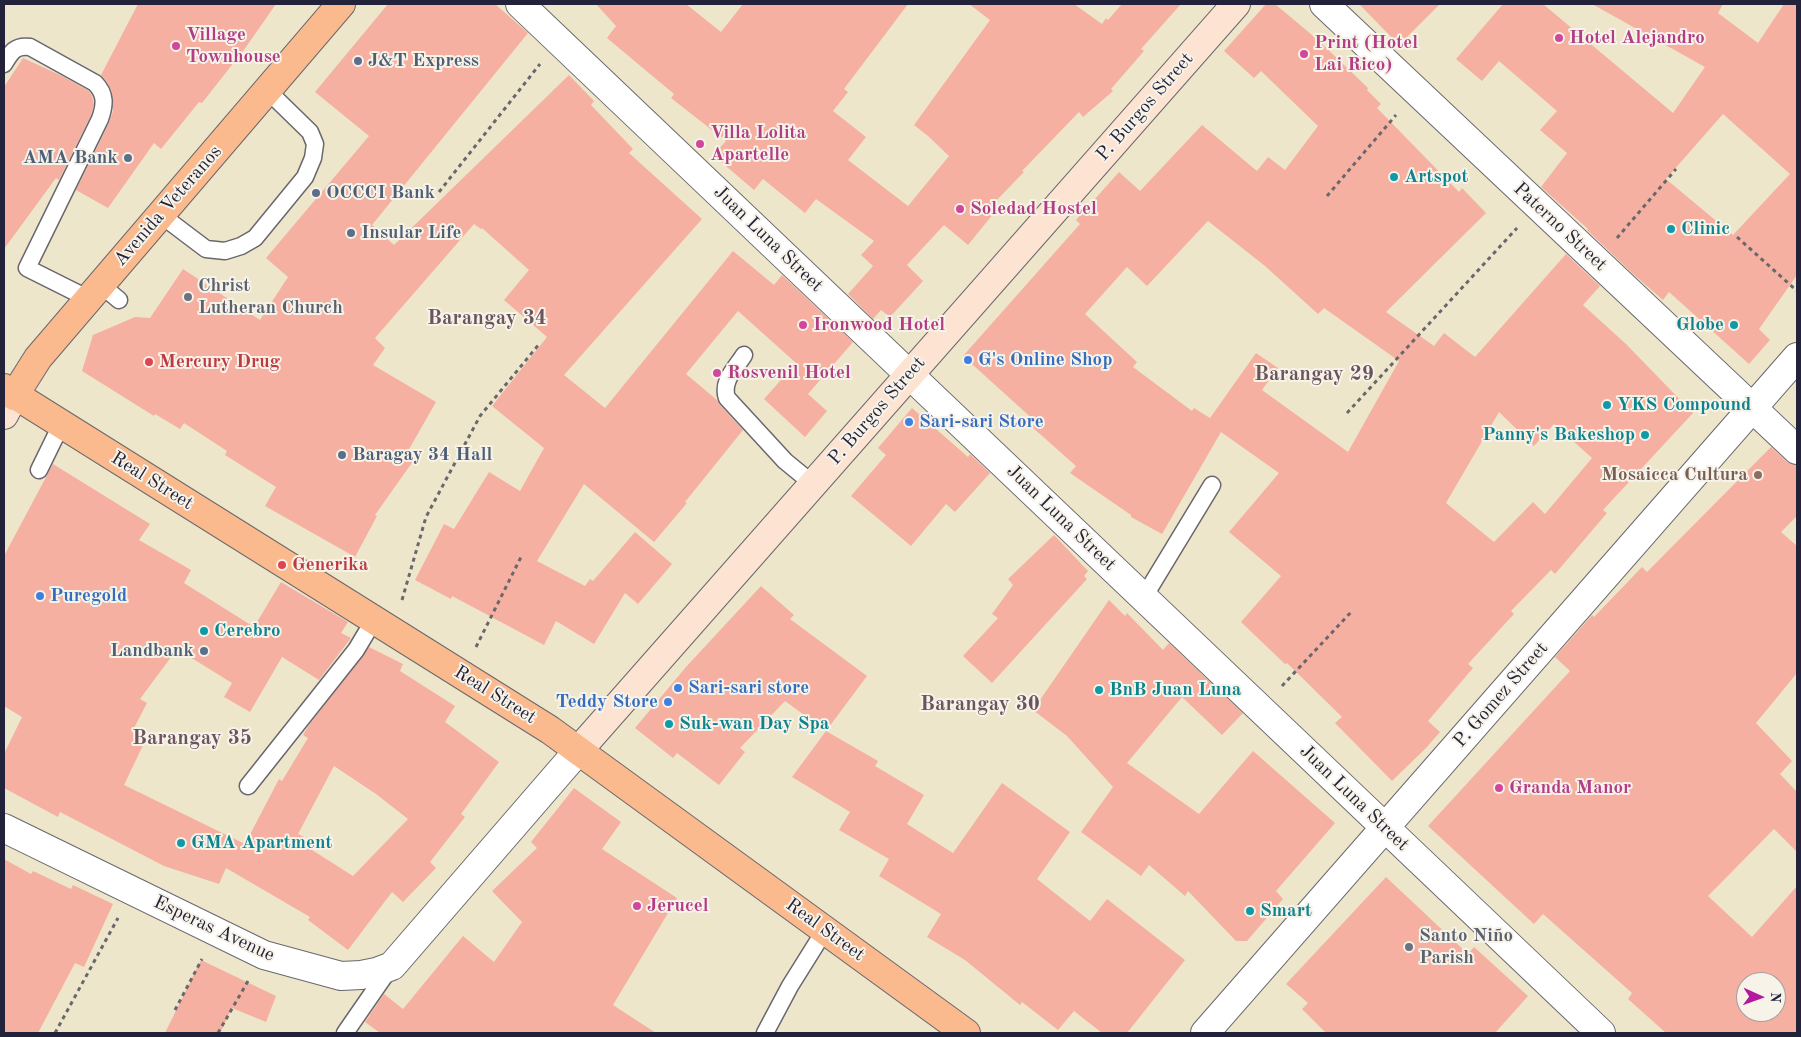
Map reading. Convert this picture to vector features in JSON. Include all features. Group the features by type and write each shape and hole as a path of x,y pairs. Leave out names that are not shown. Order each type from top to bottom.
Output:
{"main road":[{"name":"Avenida Veteranos","path":"7,400 38,358 103,295 161,215 341,4"},
{"name":"P. Burgos Street","path":"578,751 1236,4"},
{"name":"Real Street","path":"7,400 61,424 550,730 966,1033"}],"street":[{"name":"Juan Luna Street","path":"520,4 1601,1033"},
{"name":"Paterno Street","path":"1324,4 1797,450"},
{"name":"P. Gomez Street","path":"1205,1033 1797,357"},
{"path":"392,966 578,751"},
{"name":"Esperas Avenue","path":"4,828 264,954 341,976 369,974 392,966"}],"lane":[{"path":"4,64 14,48 30,47 95,82 99,87 104,99 104,107 100,119 27,268 103,295"},
{"path":"161,215 206,249 225,251 241,246 255,238 305,177 313,158 315,144 310,132 267,90"},
{"path":"744,355 725,384 724,390 727,398 785,461 813,484"},
{"path":"39,470 61,424"},
{"path":"1144,597 1212,485"},
{"path":"248,786 356,650 383,626"},
{"path":"765,1033 790,986 825,930"},
{"path":"345,1033 392,966"}],"path":[{"path":"439,192 559,40"},
{"path":"1326,196 1416,91"},
{"path":"1597,261 1676,169"},
{"path":"1347,412 1538,206"},
{"path":"1737,237 1797,291"},
{"path":"383,626 426,516 480,416 540,343"},
{"path":"462,675 521,557"},
{"path":"1261,709 1353,610"},
{"path":"56,1033 132,891"},
{"path":"175,1010 217,932"},
{"path":"218,1033 264,954"}],"building":[{"path":"138,4 276,4 246,47 202,103 199,102 161,149 154,143 108,208 76,190 113,111 112,92 101,75"},
{"path":"388,4 495,4 528,33 372,225 394,245 569,75 594,101 591,105 633,149 629,153 702,219 564,375 605,408 733,251 774,285 782,275 853,342 808,394 827,411 805,437 764,399 796,363 738,311 686,374 717,400 743,430 685,502 687,503 654,542 584,484 537,561 585,586 590,579 593,581 635,532 672,564 638,604 625,593 594,644 556,621 544,645 452,596 451,599 415,580 444,524 454,529 489,472 520,491 544,448 492,406 547,337 504,300 529,270 482,228 474,224 375,338 385,348 373,365 436,402 408,451 416,457 375,515 377,516 355,557 265,506 276,487 225,455 227,451 184,423 180,429 155,414 154,416 82,371 93,335 135,317 150,318 183,269 260,320 288,277 266,258 369,136 315,92"},
{"path":"596,4 686,4 721,32 743,4 908,4 844,89 848,92 833,111 866,137 848,160 908,206 949,156 914,125 990,20 969,4 1074,4 1102,24 1122,4 1181,4 1141,49 1144,51 1111,89 1113,91 1083,117 1079,112 1022,171 1024,172 993,204 998,208 968,245 944,225 907,265 923,281 890,317 881,310 873,319 848,294 873,266 861,255 874,241 816,199 805,213 763,179 754,190 713,155 726,141 671,98 674,94 607,38 616,26"},
{"path":"1266,4 1275,4 1318,40 1368,88 1367,90 1381,104 1377,108 1459,192 1462,188 1486,213 1386,312 1434,346 1444,333 1475,357 1566,254 1600,286 1583,305 1626,344 1693,413 1603,510 1607,513 1555,574 1551,570 1511,611 1514,614 1468,664 1473,668 1428,721 1440,732 1392,781 1335,723 1342,717 1287,663 1285,664 1241,622 1281,576 1229,532 1279,473 1221,432 1162,534 1131,517 1131,515 1070,473 1076,466 1032,427 1036,422 963,356 1080,224 1076,220 1119,172 1140,191 1202,125 1257,171 1268,157 1285,170 1318,126 1261,71 1254,78 1224,51","holes":["1208,221 1265,266 1318,314 1324,308 1399,361 1348,452 1262,390 1278,368 1256,353 1210,418 1194,408 1192,411 1133,367 1137,362 1085,314 1127,267 1147,286","1499,412 1534,446 1554,424 1592,458 1545,514 1533,502 1494,542 1446,503"]},
{"path":"1359,4 1440,4 1399,45"},
{"path":"1503,4 1543,4 1673,113 1705,67 1592,4 1723,4 1718,13 1758,43 1784,4 1797,4 1797,275 1759,329 1770,340 1749,364 1669,292 1663,300 1541,187 1567,153 1540,130 1557,111 1499,61 1482,81 1456,59","holes":["1723,114 1790,174 1733,235 1666,179"]},
{"path":"23,58 89,91 94,104 91,115 59,180 56,178 4,249 4,87"},
{"path":"912,408 968,457 970,454 990,473 955,512 946,504 911,546 851,496 886,455 878,448"},
{"path":"1771,447 1787,462 1797,465 1797,516 1781,532 1797,546 1797,673 1756,723 1792,761 1780,774 1797,792 1797,852 1774,829 1708,896 1752,937 1797,886 1797,1033 1666,1033 1628,999 1632,993 1543,914 1534,924 1428,826 1570,671 1555,657 1592,615 1594,617 1642,567 1647,572"},
{"path":"53,464 150,524 139,540 191,570 184,583 254,627 281,582 348,622 341,633 351,638 319,680 282,657 250,712 224,697 232,683 177,649 140,699 147,703 132,732 146,739 124,785 245,844 279,779 282,781 308,738 303,735 309,725 369,647 403,664 400,671 455,706 445,722 499,762 461,814 465,817 430,862 436,868 403,902 392,892 348,950 308,920 310,917 226,868 219,884 164,866 60,812 58,817 4,788 4,754 22,717 4,706 4,556","holes":["334,766 376,794 408,819 353,876 301,843 304,837 298,834"]},
{"path":"1054,535 1088,571 1084,576 1087,579 992,683 963,656 998,618 992,614 1013,585 1008,579"},
{"path":"761,586 794,615 790,619 867,676 826,731 785,701 740,748 745,752 719,785 677,753 673,758 635,728 686,667"},
{"path":"1109,600 1125,616 1127,613 1163,650 1169,643 1243,713 1222,735 1182,697 1127,763 1199,814 1253,751 1335,823 1276,891 1283,899 1247,941 1236,941 1188,891 1185,896 1149,865 1141,876 1081,832 1113,787 1067,736 1033,710"},
{"path":"826,731 878,761 875,766 924,795 907,824 953,853 1002,783 1070,832 1037,879 1090,921 1107,899 1185,960 1127,1033 1102,1033 1074,1011 1058,1030 1022,1002 1020,1005 965,960 927,937 941,914 879,876 889,859 839,830 850,812 792,777"},
{"path":"574,788 621,822 602,849 677,898 613,1005 656,1033 380,1033 365,1022 384,994 403,1009 463,936 494,962 522,922 492,891 537,848 531,842"},
{"path":"4,859 31,874 33,871 71,889 73,885 113,904 84,967 75,963 38,1033 4,1033"},
{"name":"Santo Niño Parish","path":"1386,877 1468,954 1474,947 1528,996 1495,1033 1326,1033 1302,1009 1308,1003 1286,984"},
{"path":"201,960 276,996 266,1022 232,1008 220,1033 165,1033"}],"place":[{"name":"Hotel Alejandro","path":"1559,38"},
{"name":"Village Townhouse","path":"176,46"},
{"name":"Print (Hotel Lai Rico)","path":"1304,54"},
{"name":"J&T Express","path":"358,61"},
{"name":"Villa Lolita Apartelle","path":"700,144"},
{"name":"AMA Bank","path":"128,158"},
{"name":"Artspot","path":"1394,177"},
{"name":"OCCCI Bank","path":"316,193"},
{"name":"Soledad Hostel","path":"960,209"},
{"name":"Clinic","path":"1671,229"},
{"name":"Insular Life","path":"351,233"},
{"name":"Christ Lutheran Church","path":"188,297"},
{"name":"Ironwood Hotel","path":"803,325"},
{"name":"Globe","path":"1734,325"},
{"name":"G's Online Shop","path":"968,360"},
{"name":"Mercury Drug","path":"149,362"},
{"name":"Rosvenil Hotel","path":"717,373"},
{"name":"YKS Compound","path":"1607,405"},
{"name":"Sari-sari Store","path":"909,422"},
{"name":"Panny's Bakeshop","path":"1645,435"},
{"name":"Baragay 34 Hall","path":"342,455"},
{"name":"Mosaicca Cultura","path":"1758,475"},
{"name":"Generika","path":"282,565"},
{"name":"Puregold","path":"40,596"},
{"name":"Cerebro","path":"204,631"},
{"name":"Landbank","path":"204,651"},
{"name":"Sari-sari store","path":"678,688"},
{"name":"BnB Juan Luna","path":"1099,690"},
{"name":"Teddy Store","path":"668,702"},
{"name":"Suk-wan Day Spa","path":"669,724"},
{"name":"Granda Manor","path":"1499,788"},
{"name":"GMA Apartment","path":"181,843"},
{"name":"Jerucel","path":"637,906"},
{"name":"Smart","path":"1250,911"},
{"name":"Santo Niño Parish","path":"1409,947"}],"district":[{"name":"Barangay 34","path":"487,318"},
{"name":"Barangay 29","path":"1314,374"},
{"name":"Barangay 30","path":"980,704"},
{"name":"Barangay 35","path":"192,738"}]}
